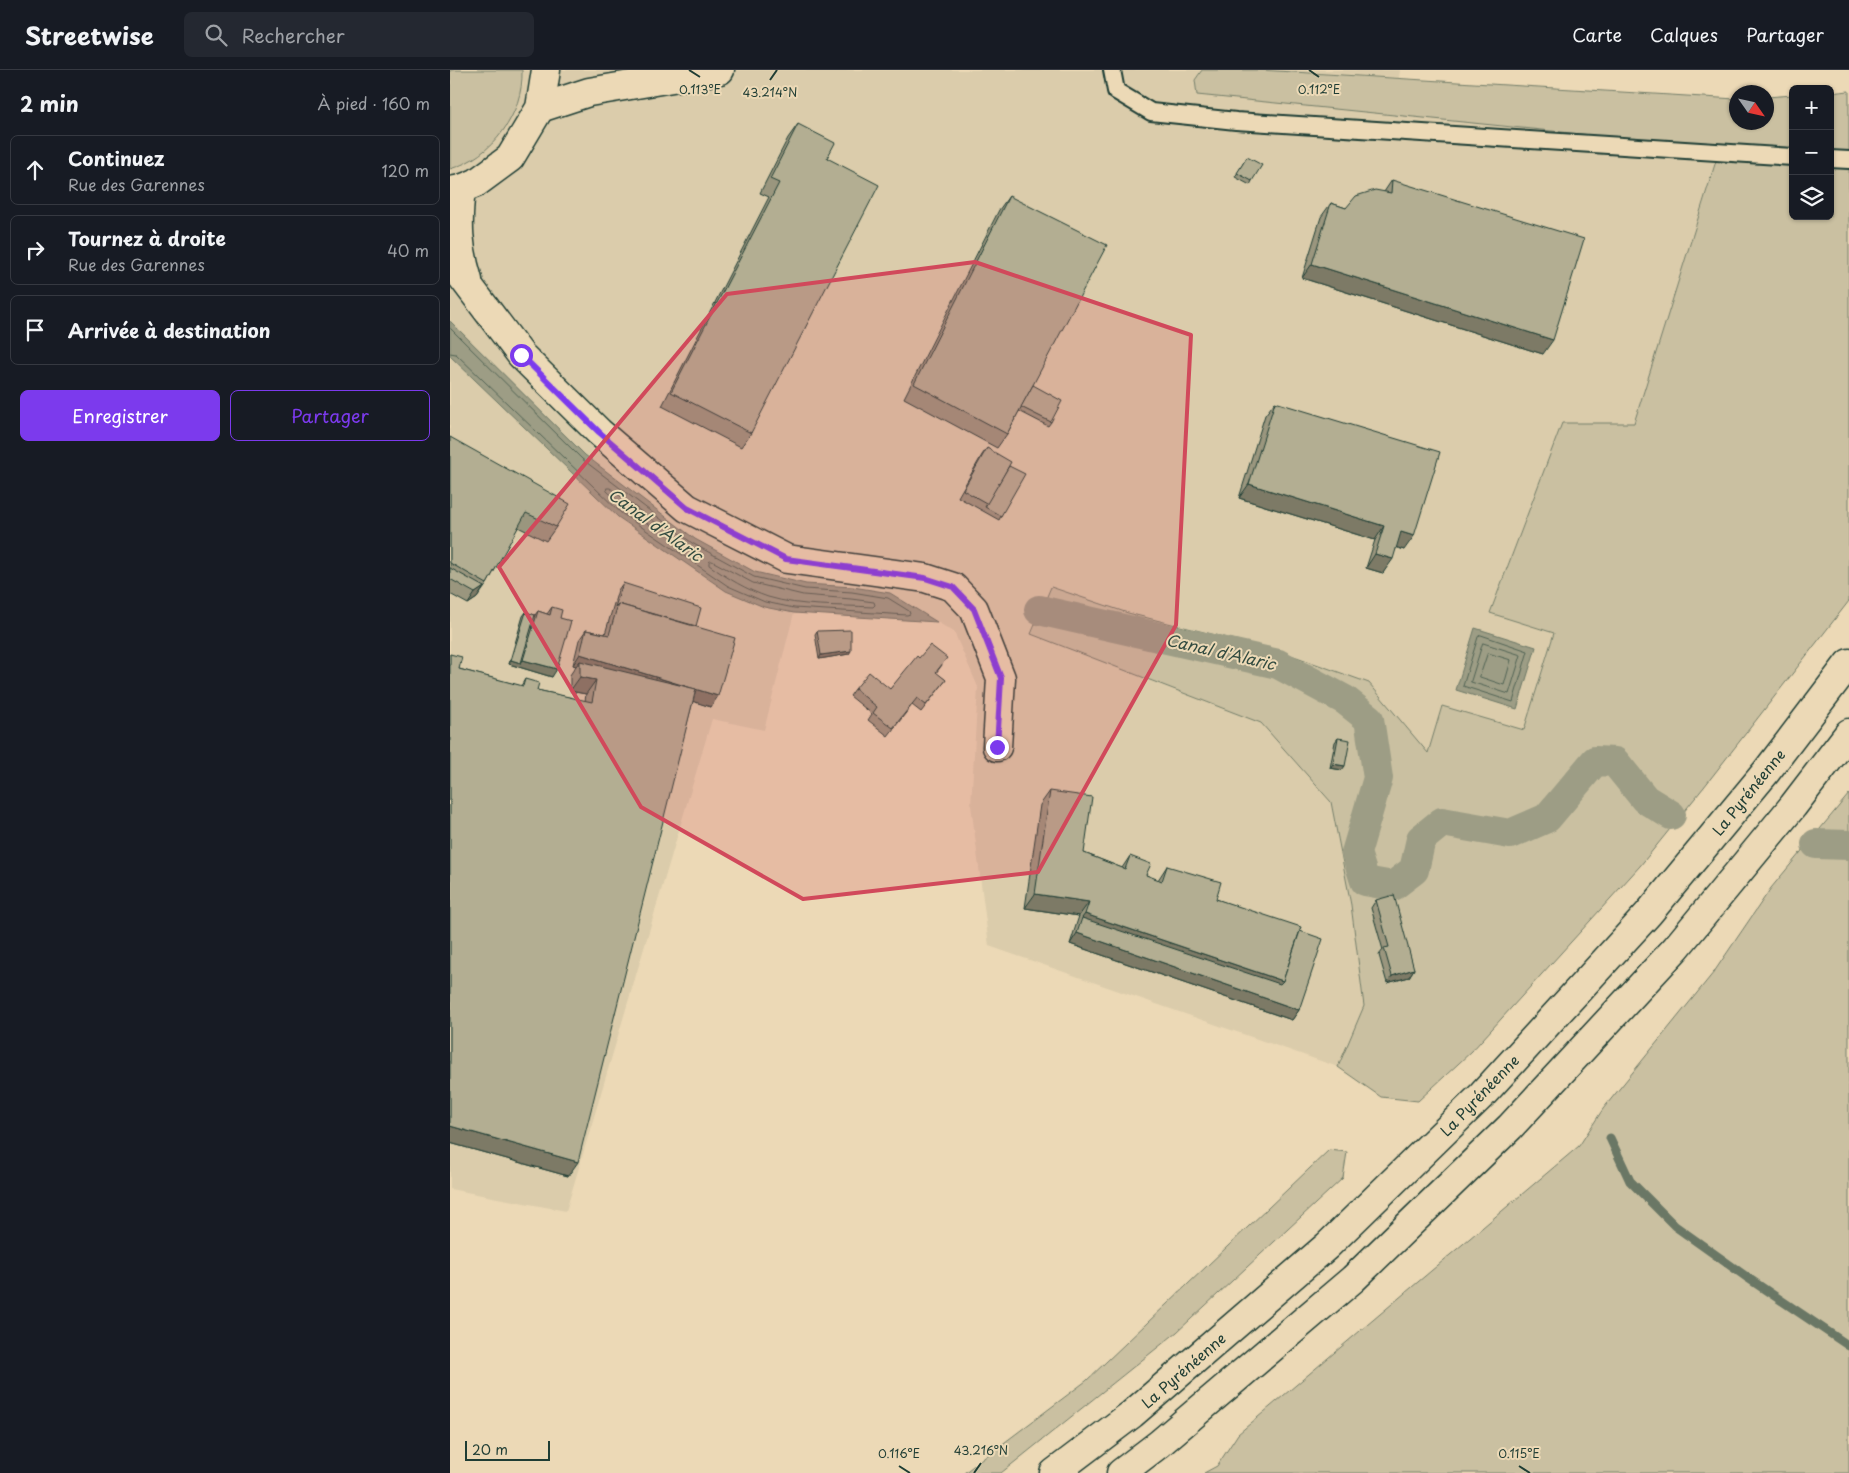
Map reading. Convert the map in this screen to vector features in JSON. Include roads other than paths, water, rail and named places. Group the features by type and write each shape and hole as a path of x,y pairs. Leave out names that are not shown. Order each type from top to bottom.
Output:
{"main road":[{"path":"470,289 461,257 455,190 476,184 510,158 540,108 546,70"},
{"path":"540,108 589,92 720,70"},
{"path":"450,262 521,355 599,432 687,508 786,559 925,578 953,587 974,609 1001,678 997,747"},
{"name":"La Pyrénéenne","path":"1054,1473 1132,1414 1327,1246 1482,1095 1648,914 1766,772 1849,663"},
{"path":"1121,1473 1167,1437 1353,1279 1510,1127 1676,948 1793,806 1849,733"}],"lane":[{"path":"1112,70 1116,91 1150,112 1236,121 1789,157"},
{"path":"1834,159 1849,160"}],"water":[{"path":"450,321 585,455 695,539 755,572 806,584 853,587 890,593 937,622 794,613 764,607 726,591 618,517 450,356"},
{"path":"1475,628 1536,647 1517,709 1456,690"}],"waterway":[{"name":"Canal d'Alaric","path":"1039,610 1278,664 1345,700 1369,719 1378,778 1356,853 1365,881 1393,886 1414,870 1421,839 1442,822 1510,834 1547,818 1595,761 1615,762 1645,799 1671,815"},
{"name":"Canal d'Alaric","path":"1816,844 1849,845"},
{"path":"1610,1138 1630,1181 1675,1226 1849,1346"}]}
